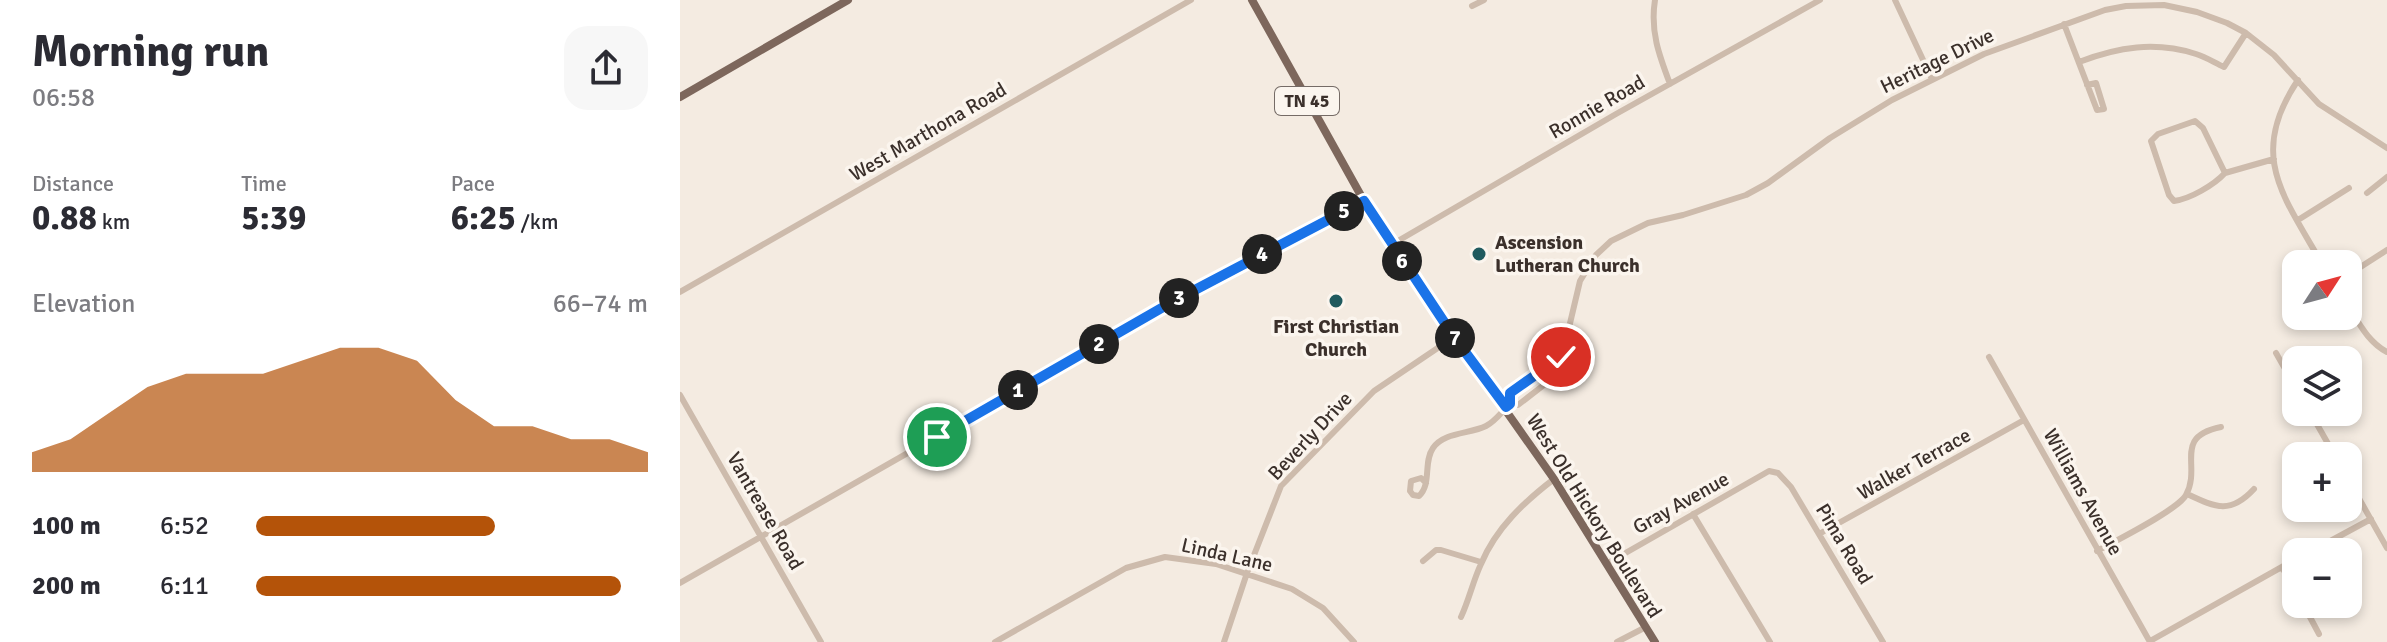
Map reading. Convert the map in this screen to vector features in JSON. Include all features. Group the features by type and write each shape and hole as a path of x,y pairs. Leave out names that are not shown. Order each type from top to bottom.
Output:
{"main road":[{"path":"680,97 848,0"},
{"name":"West Old Hickory Boulevard","path":"1252,0 1391,245 1454,337 1508,406 1655,642"}],"street":[{"name":"West Marthona Road","path":"680,292 1191,0"},
{"path":"1472,6 1484,0"},
{"path":"1655,0 1652,21 1654,40 1670,84"},
{"name":"Ronnie Road","path":"1391,245 1820,0"},
{"path":"1895,0 1932,79"},
{"name":"Heritage Drive","path":"1426,483 1431,449 1440,441 1483,427 1508,406 1518,405 1558,374 1580,281 1596,255 1611,241 1648,223 1746,195 1856,121 1932,79 2014,42 2064,24 2115,7 2154,4 2208,15 2246,33 2287,66 2319,104 2387,148"},
{"path":"2064,24 2087,85"},
{"path":"2079,62 2119,49 2152,46 2197,54 2221,66 2227,64 2246,33"},
{"path":"2298,80 2276,119 2274,159 2277,183 2314,250"},
{"path":"2225,173 2203,128 2195,121 2158,134 2151,141 2169,195 2174,201 2183,200 2225,173 2274,159"},
{"path":"2367,193 2387,177"},
{"path":"2298,220 2349,188"},
{"path":"680,583 1181,296 1364,201"},
{"path":"2362,266 2387,250"},
{"path":"2362,327 2375,345 2387,352"},
{"name":"Beverly Drive","path":"1224,642 1281,486 1374,391 1454,337"},
{"path":"2276,353 2282,364"},
{"name":"Heritage Drive","path":"1508,406 1510,393 1561,357"},
{"name":"Williams Avenue","path":"1989,357 2150,642"},
{"name":"Vantrease Road","path":"680,395 821,642"},
{"name":"Walker Terrace","path":"1819,534 2024,420"},
{"path":"2097,551 2176,506 2187,494 2193,444 2198,436 2221,427"},
{"name":"Pima Road","path":"1769,471 1785,479 1883,642"},
{"name":"Gray Avenue","path":"1608,563 1769,471"},
{"path":"1461,617 1481,562 1507,521 1554,479"},
{"path":"2187,494 2219,507 2229,507 2240,503 2254,489"},
{"path":"2362,503 2387,548"},
{"path":"1693,514 1770,642"},
{"path":"2336,538 2371,519"},
{"path":"1423,561 1436,550 1441,550 1481,562"},
{"name":"Linda Lane","path":"995,642 1126,568 1154,559 1188,559 1247,573 1292,589 1316,602 1354,642"},
{"path":"2150,642 2282,567"},
{"path":"2310,618 2319,634"},
{"path":"1617,642 1646,627"}],"place":[{"name":"Ascension Lutheran Church","path":"1479,254"},
{"name":"First Christian Church","path":"1336,301"}],"route":[{"path":"937,437 1172,302 1364,201 1454,337 1506,407 1510,404 1510,393 1561,357"}]}
